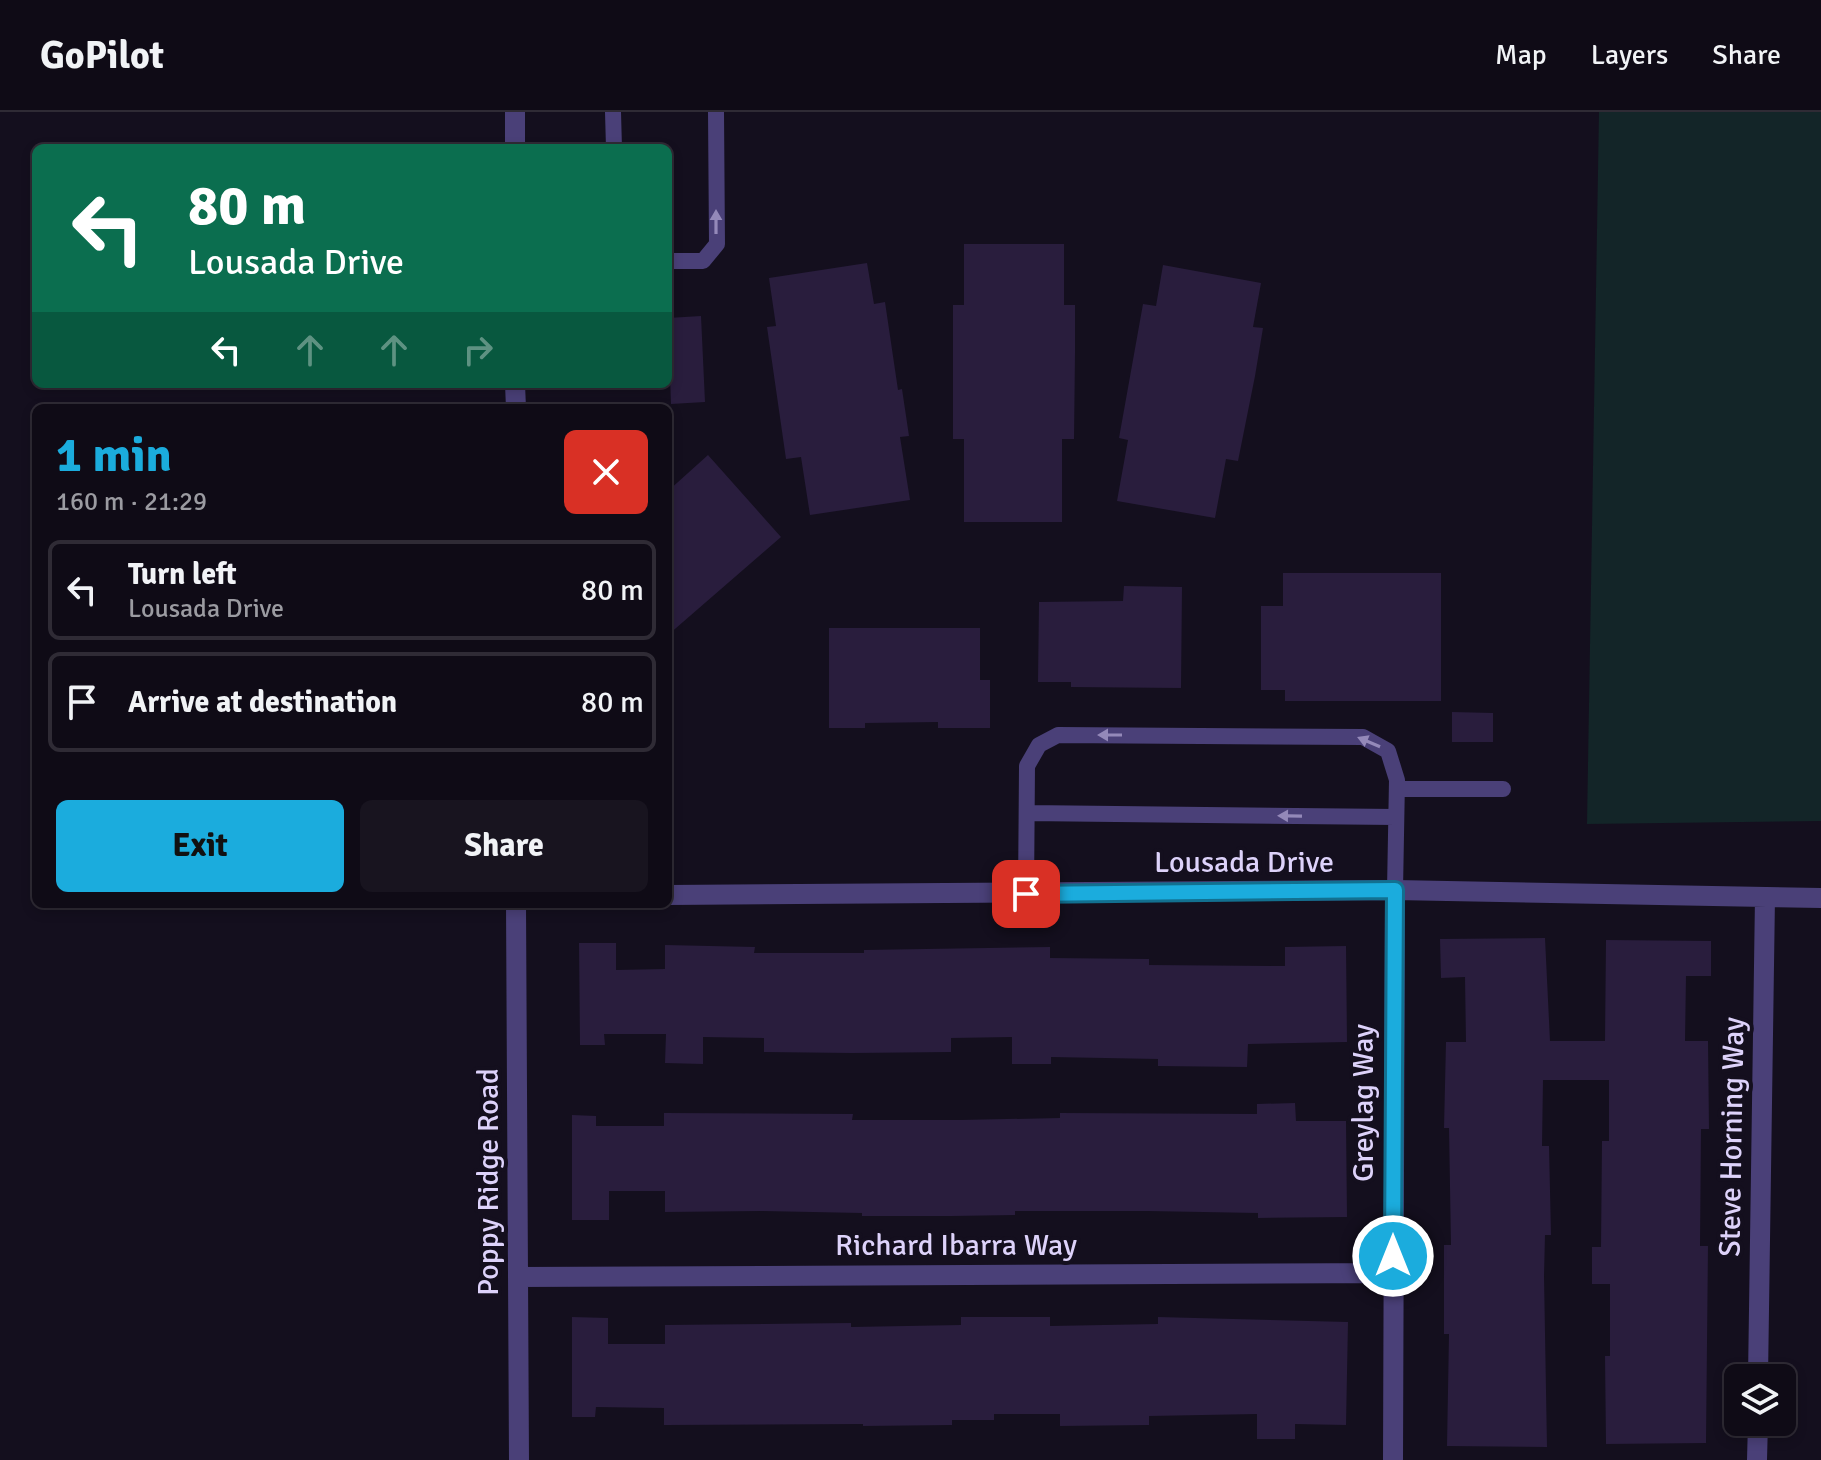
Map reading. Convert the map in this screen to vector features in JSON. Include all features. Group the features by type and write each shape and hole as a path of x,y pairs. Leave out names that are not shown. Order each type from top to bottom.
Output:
{"street":[{"path":"515,112 515,144"},
{"name":"Lousada Drive","path":"672,895 1395,890 1821,898"},
{"name":"Greylag Way","path":"1393,1460 1395,890"},
{"name":"Steve Horning Way","path":"1758,1364 1765,897"},
{"name":"Poppy Ridge Road","path":"516,908 519,1460"},
{"name":"Richard Ibarra Way","path":"518,1277 1393,1273"},
{"path":"1757,1460 1758,1436"}],"lane":[{"path":"613,112 614,144"},
{"path":"672,261 703,261 717,244 716,112"},
{"path":"1026,894 1027,766 1039,745 1058,735 1363,737 1388,751 1397,789 1395,890"},
{"path":"1397,789 1503,789"},
{"path":"1027,813 1396,817"}],"shaded area":[{"path":"1599,112 1821,112 1821,821 1587,824"}],"building":[{"path":"964,244 1064,244 1064,305 1075,305 1075,353 1074,439 1062,439 1062,522 964,522 964,439 953,439 953,305 964,305"},
{"path":"867,263 874,304 885,302 898,390 902,389 909,436 900,437 910,500 810,515 801,457 786,459 767,327 776,326 769,278"},
{"path":"1163,265 1261,283 1253,327 1263,328 1255,376 1238,461 1226,459 1215,518 1117,501 1128,440 1119,438 1143,304 1156,306"},
{"path":"701,316 705,402 671,404 672,318"},
{"path":"708,455 781,537 672,632 672,487"},
{"path":"1283,573 1441,573 1441,701 1285,701 1285,690 1261,690 1261,606 1283,606"},
{"path":"1124,586 1182,587 1181,688 1071,687 1071,682 1038,682 1039,602 1123,601"},
{"path":"829,628 980,628 980,680 990,680 990,728 938,728 938,722 865,723 865,728 829,728"},
{"path":"1452,712 1493,713 1493,742 1452,742"},
{"path":"1545,938 1550,1041 1605,1041 1606,940 1711,941 1711,976 1686,976 1685,1041 1708,1041 1709,1129 1701,1129 1700,1246 1708,1246 1706,1443 1606,1444 1605,1356 1610,1356 1610,1284 1592,1284 1592,1247 1601,1247 1602,1141 1609,1141 1609,1080 1543,1080 1542,1146 1549,1146 1551,1235 1545,1235 1544,1276 1547,1447 1447,1446 1449,1334 1444,1334 1444,1245 1451,1245 1449,1128 1444,1128 1446,1042 1466,1042 1465,977 1441,978 1440,939"},
{"path":"579,943 616,943 616,970 665,969 665,945 755,947 754,953 1050,947 1050,958 1149,959 1149,965 1285,966 1285,947 1346,946 1347,1042 1248,1044 1247,1067 1158,1066 1158,1059 1051,1057 1051,1064 1012,1064 1012,1037 951,1038 951,1052 852,1053 764,1052 764,1038 703,1037 703,1064 665,1063 666,1034 604,1034 605,1045 580,1045"},
{"path":"1295,1103 1296,1121 1346,1121 1347,1217 1258,1218 1258,1213 1147,1211 1015,1211 1015,1215 952,1216 665,1212 665,1191 609,1191 609,1220 572,1220 572,1115 596,1116 596,1126 664,1126 664,1113 853,1114 852,1120 960,1120 1060,1118 1060,1113 1257,1114 1257,1104"},
{"path":"572,1317 608,1318 608,1344 665,1344 665,1325 961,1325 961,1317 1050,1317 1050,1326 1158,1324 1158,1317 1348,1322 1346,1425 1295,1424 1295,1439 1257,1439 1257,1414 1149,1416 1149,1425 1060,1426 1060,1414 994,1414 994,1420 952,1420 952,1425 863,1426 664,1425 664,1408 596,1407 595,1417 572,1417"}],"route":[{"path":"1026,894 1395,890 1393,1256"}]}
